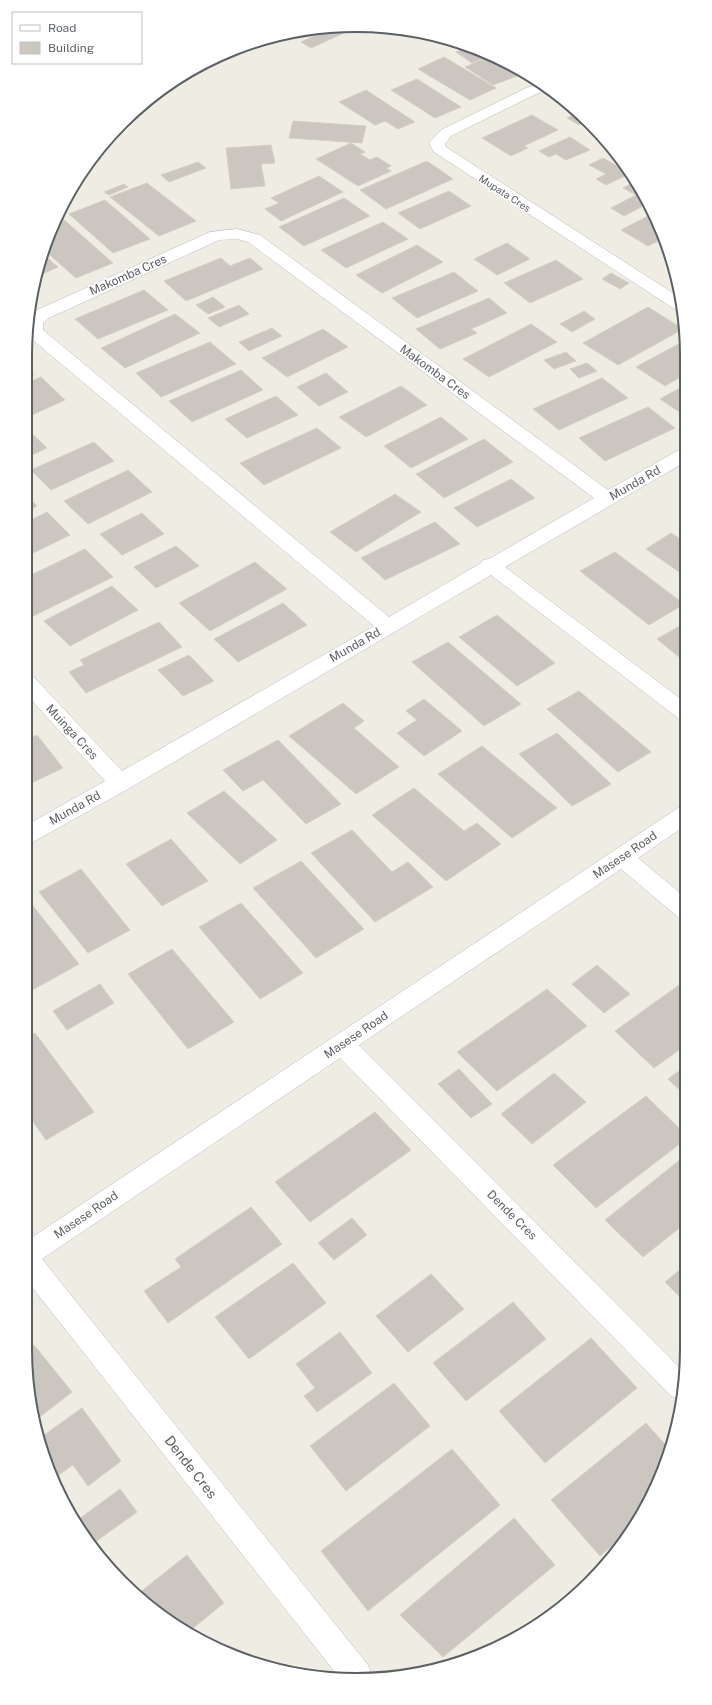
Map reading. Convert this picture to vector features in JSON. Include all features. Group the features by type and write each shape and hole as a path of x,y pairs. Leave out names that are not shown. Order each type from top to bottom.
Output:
{"street":[{"name":"Mupata Cres","path":"538,89 446,133 437,143 439,150 675,302"},
{"name":"Makomba Cres","path":"34,322 43,314 216,235 237,234 254,238 607,498"},
{"name":"Makomba Cres","path":"34,324 34,330 40,337 387,626"},
{"name":"Munda Rd","path":"32,832 120,783 490,565 680,456"},
{"path":"490,565 680,709"},
{"name":"Muinga Cres","path":"32,688 120,783"},
{"name":"Masese Road","path":"32,1252 680,818"},
{"path":"622,858 680,907"},
{"name":"Dende Cres","path":"342,1044 678,1384"},
{"name":"Dende Cres","path":"32,1266 355,1673"}],"building":[{"path":"344,33 311,48 301,42 317,35"},
{"path":"462,50 483,58 472,63 456,52"},
{"path":"444,57 496,88 470,100 418,69"},
{"path":"484,59 499,65 517,76 493,85 465,67"},
{"path":"417,79 461,107 435,118 391,90"},
{"path":"366,90 415,122 398,129 385,121 375,125 339,102"},
{"path":"532,115 558,130 524,146 528,148 511,156 482,138"},
{"path":"573,115 582,124 579,125 567,118"},
{"path":"293,121 366,126 362,143 289,138"},
{"path":"570,137 590,150 566,160 556,154 549,157 539,151"},
{"path":"351,143 365,152 360,154 370,160 377,157 391,166 386,168 391,171 358,186 316,159"},
{"path":"271,145 275,163 261,164 265,186 231,189 226,148"},
{"path":"603,158 618,167 625,176 606,185 596,179 606,174 589,165"},
{"path":"427,161 453,179 386,209 360,190"},
{"path":"198,162 206,168 169,182 161,175"},
{"path":"319,176 343,192 281,221 265,209 279,203 271,198"},
{"path":"147,183 196,221 159,236 110,197"},
{"path":"124,184 128,187 109,195 104,192"},
{"path":"630,184 643,206 624,216 611,208 636,195 623,188"},
{"path":"449,191 471,206 420,229 398,213"},
{"path":"344,198 370,216 304,246 279,227"},
{"path":"105,200 150,239 113,253 69,214"},
{"path":"648,216 658,241 648,246 621,230"},
{"path":"63,219 113,263 76,278 48,254"},
{"path":"383,222 408,239 346,268 321,250"},
{"path":"507,243 530,259 497,275 474,259"},
{"path":"417,245 443,262 382,293 356,275"},
{"path":"47,258 58,267 43,274"},
{"path":"221,258 230,266 250,258 263,269 186,301 164,281"},
{"path":"556,260 583,279 530,303 504,283"},
{"path":"454,272 478,291 417,318 392,298"},
{"path":"611,273 629,283 620,289 602,279"},
{"path":"144,290 168,310 98,339 75,319"},
{"path":"213,297 225,307 208,314 196,305"},
{"path":"489,298 507,313 471,329 477,333 440,349 416,329"},
{"path":"239,305 249,314 219,327 208,318"},
{"path":"648,307 678,326 679,331 618,365 583,343"},
{"path":"584,311 595,319 572,332 560,324"},
{"path":"175,314 200,333 125,368 101,348"},
{"path":"531,324 557,342 489,377 463,359"},
{"path":"272,328 282,336 249,351 239,342"},
{"path":"323,329 348,347 287,377 262,358"},
{"path":"210,342 236,364 161,397 136,373"},
{"path":"679,343 680,377 665,386 636,367"},
{"path":"566,352 576,361 554,369 544,360"},
{"path":"587,363 597,371 579,378 570,369"},
{"path":"241,370 263,390 192,422 169,401"},
{"path":"326,373 348,392 319,406 297,387"},
{"path":"41,377 65,400 32,415 32,381"},
{"path":"602,378 628,398 559,430 533,409"},
{"path":"401,386 427,405 366,437 339,417"},
{"path":"680,388 680,412 660,399"},
{"path":"276,396 298,415 247,438 225,419"},
{"path":"648,407 675,428 605,461 579,438"},
{"path":"441,417 468,439 411,468 384,446"},
{"path":"317,428 341,448 264,485 240,463"},
{"path":"32,434 47,448 32,455"},
{"path":"484,439 513,462 444,498 416,474"},
{"path":"94,442 114,461 51,490 32,470"},
{"path":"128,470 152,492 88,524 64,501"},
{"path":"511,479 535,498 477,527 454,508"},
{"path":"395,494 421,512 356,552 330,532"},
{"path":"32,501 37,506 32,508"},
{"path":"47,512 70,535 32,554 32,520"},
{"path":"142,513 164,534 122,555 100,534"},
{"path":"435,522 460,544 385,580 361,558"},
{"path":"671,533 680,539 680,573 646,549"},
{"path":"176,546 199,566 156,588 134,567"},
{"path":"85,549 113,577 32,617 32,575"},
{"path":"615,552 680,601 680,606 649,625 580,571"},
{"path":"255,562 287,589 210,631 179,603"},
{"path":"112,586 138,610 70,646 44,621"},
{"path":"283,603 307,625 238,662 214,639"},
{"path":"497,615 555,663 517,686 459,637"},
{"path":"159,622 182,647 86,693 69,672 84,665 80,660"},
{"path":"680,626 680,658 657,639"},
{"path":"448,642 521,704 484,726 412,662"},
{"path":"189,655 214,681 183,696 158,670"},
{"path":"579,691 651,752 618,772 547,709"},
{"path":"424,699 462,731 424,756 397,733 417,720 406,711"},
{"path":"343,703 364,721 354,728 399,767 356,794 289,736"},
{"path":"557,733 611,784 572,806 519,754"},
{"path":"37,735 63,768 32,783 32,738"},
{"path":"278,740 341,804 306,824 263,780 243,791 223,770"},
{"path":"482,746 557,808 512,838 438,774"},
{"path":"414,788 464,831 477,823 501,844 446,881 372,815"},
{"path":"224,791 277,840 240,864 187,813"},
{"path":"352,830 392,872 408,862 433,887 375,922 311,853"},
{"path":"171,839 208,881 162,906 126,864"},
{"path":"301,861 364,929 316,958 253,888"},
{"path":"81,869 130,930 88,953 39,892"},
{"path":"241,903 303,973 260,999 199,927"},
{"path":"32,905 79,964 32,990"},
{"path":"172,949 234,1022 188,1049 128,974"},
{"path":"597,965 630,994 604,1013 572,984"},
{"path":"100,984 114,1003 67,1030 53,1011"},
{"path":"680,984 680,1049 654,1068 615,1031"},
{"path":"547,989 587,1026 497,1091 457,1052"},
{"path":"35,1033 94,1112 46,1140 32,1120 32,1034"},
{"path":"459,1069 492,1104 471,1118 438,1084"},
{"path":"680,1070 680,1090 668,1079"},
{"path":"554,1073 586,1102 532,1144 501,1114"},
{"path":"646,1096 680,1129 680,1144 596,1208 553,1165"},
{"path":"375,1112 411,1150 310,1222 275,1182"},
{"path":"680,1160 680,1228 643,1257 605,1220"},
{"path":"251,1207 282,1244 168,1323 144,1291 181,1267 175,1259"},
{"path":"352,1218 367,1235 334,1260 318,1243"},
{"path":"293,1263 326,1303 249,1359 215,1317"},
{"path":"680,1270 680,1297 665,1282"},
{"path":"431,1274 464,1309 408,1352 376,1316"},
{"path":"513,1302 546,1339 466,1401 433,1363"},
{"path":"340,1332 372,1373 317,1412 304,1396 315,1388 296,1364"},
{"path":"591,1338 637,1388 545,1463 499,1411"},
{"path":"34,1345 72,1392 39,1417 35,1391 32,1346"},
{"path":"394,1383 430,1426 346,1491 310,1446"},
{"path":"82,1408 121,1461 88,1486 73,1465 58,1475 44,1435"},
{"path":"646,1423 665,1445 647,1492 637,1511 615,1543 600,1556 551,1500"},
{"path":"452,1449 500,1505 368,1611 321,1551"},
{"path":"120,1489 137,1512 96,1542 80,1518"},
{"path":"514,1518 555,1565 443,1657 400,1615"},
{"path":"187,1555 224,1603 192,1629 141,1592"}]}
